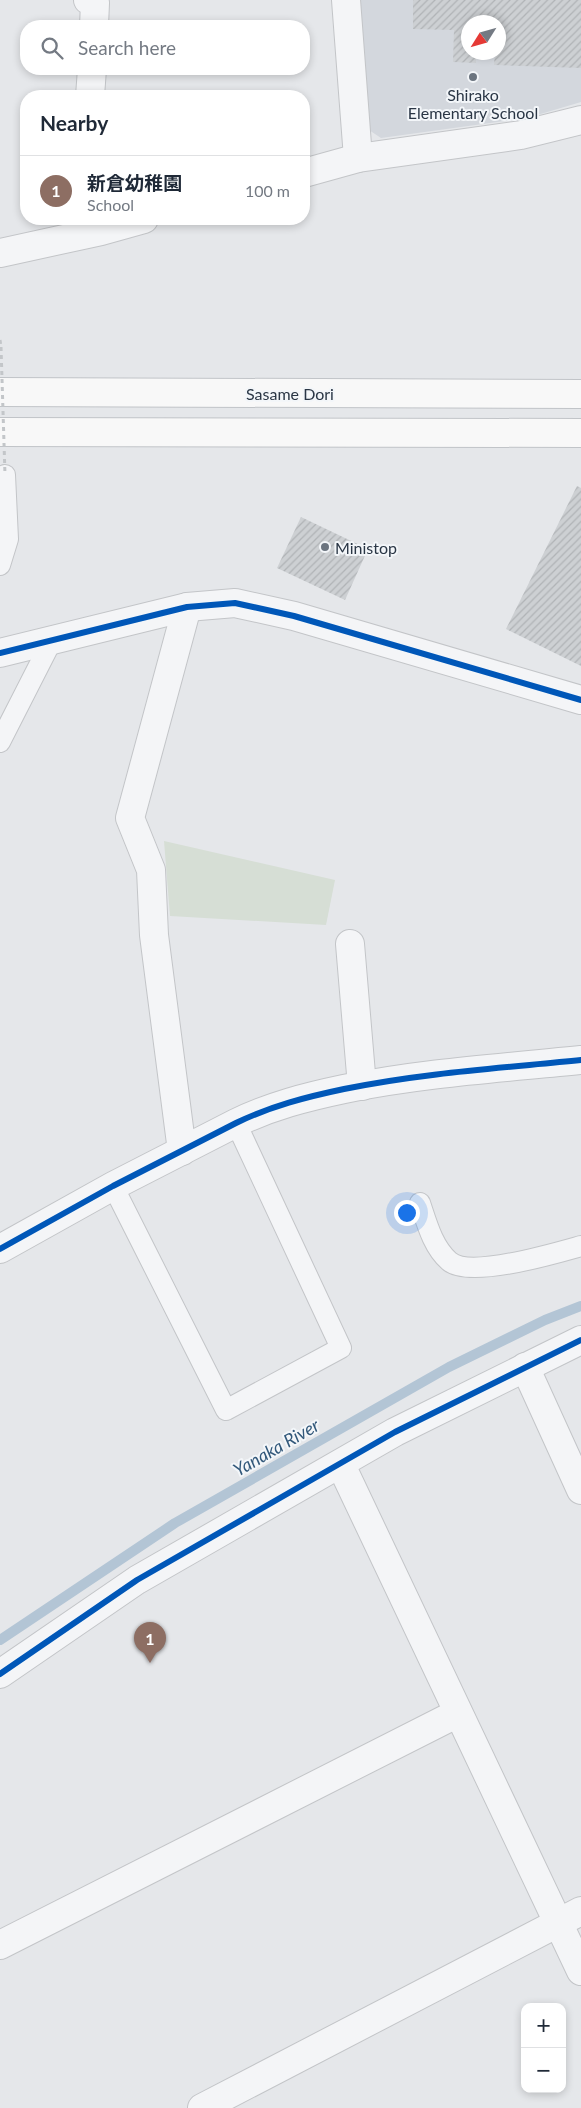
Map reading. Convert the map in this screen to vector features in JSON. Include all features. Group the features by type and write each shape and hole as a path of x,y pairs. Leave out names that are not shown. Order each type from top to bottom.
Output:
{"main road":[{"name":"Sasame Dori","path":"0,392 581,394"},
{"path":"0,432 581,433"}],"street":[{"path":"88,0 95,3 94,20"},
{"path":"346,0 358,158"},
{"path":"90,90 92,75"},
{"path":"310,171 358,158 521,135 581,120"},
{"path":"0,253 99,225"},
{"path":"0,653 187,607 235,603 294,616 581,700"},
{"path":"182,1151 154,935 152,870 130,818 187,607"},
{"path":"350,944 362,1086"},
{"path":"0,1249 113,1186 236,1123 256,1113 298,1099 402,1077 581,1060"},
{"path":"0,1674 137,1580 395,1432 581,1340"},
{"path":"525,1368 581,1490"},
{"path":"340,1465 458,1713 570,1917 581,1971"},
{"path":"0,1945 458,1713"},
{"path":"202,2108 570,1917"}],"lane":[{"path":"0,565 8,539 5,475"},
{"path":"0,742 52,640"},
{"path":"113,1186 226,1410 341,1348 236,1123"},
{"path":"420,1203 436,1246 451,1263 473,1269 540,1258 581,1246"}],"path":[{"path":"0,340 2,347 5,475"}],"shaded area":[{"name":"Shirako Elementary School","path":"359,0 581,0 581,102 527,118 381,138 369,130"},
{"path":"164,841 335,880 326,925 170,916"}],"building":[{"path":"413,0 581,0 581,68 494,65 494,60 506,60 506,15 461,15 461,60 476,60 476,63 453,62 454,30 413,29"},
{"path":"577,486 581,488 581,666 506,629"},
{"path":"301,517 368,549 345,600 277,568"}],"waterway":[{"name":"Yanaka River","path":"0,1640 175,1523 449,1367 545,1320 581,1306"}],"cycle path":[{"path":"0,653 187,607 235,603 294,616 581,700"},
{"path":"0,1249 113,1186 236,1123 276,1107 330,1092 373,1083 581,1060"},
{"path":"0,1674 137,1580 395,1432 581,1340"}],"place":[{"name":"Shirako Elementary School","path":"473,77"},
{"name":"Ministop","path":"325,547"},
{"name":"新倉幼稚園","path":"150,1663"}]}
